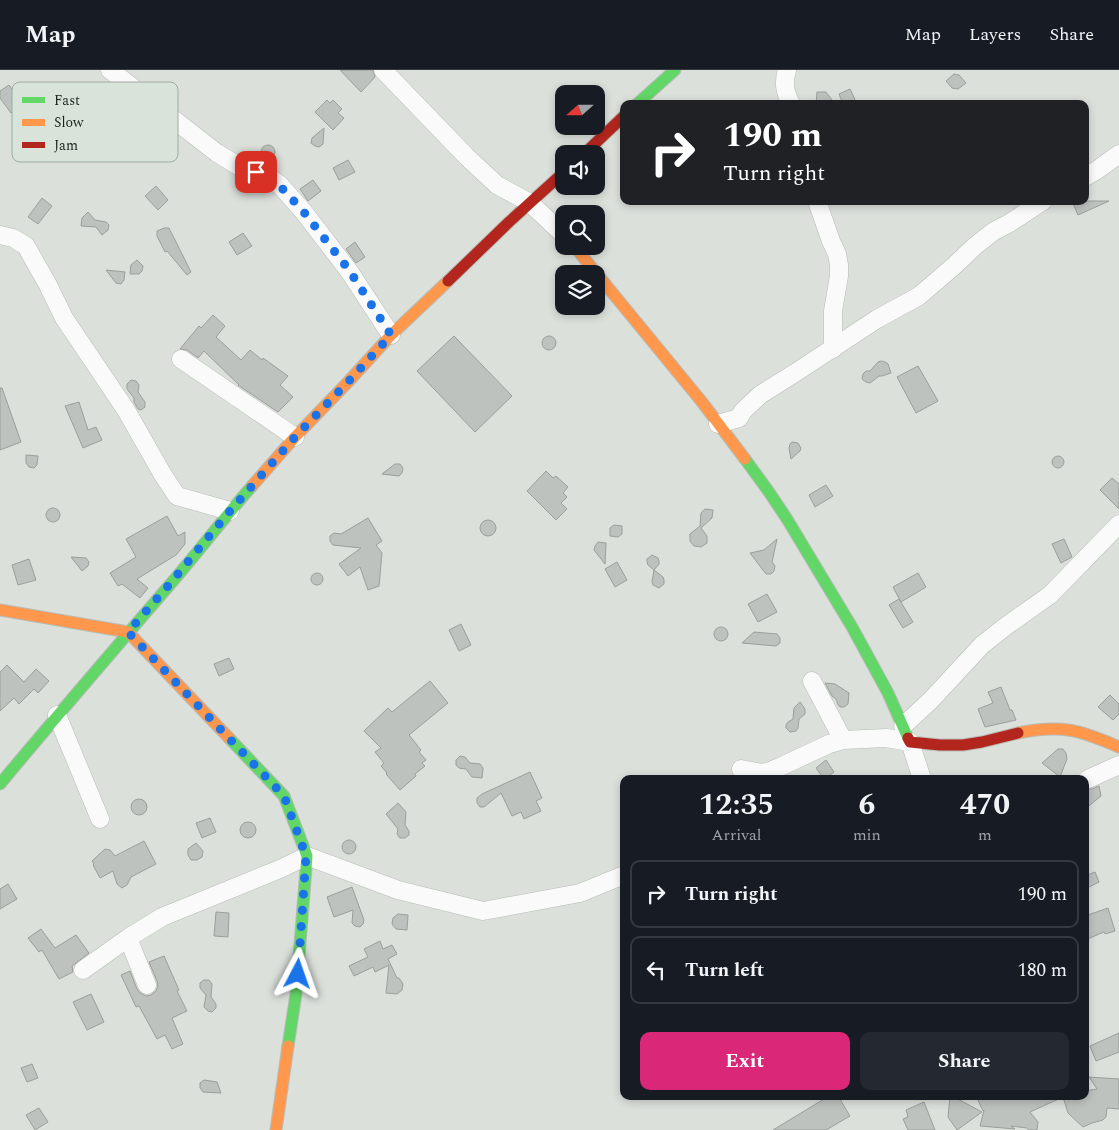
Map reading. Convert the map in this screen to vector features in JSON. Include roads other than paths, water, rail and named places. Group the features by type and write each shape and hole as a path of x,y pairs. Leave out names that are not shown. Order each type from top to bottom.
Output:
{"street":[{"path":"110,70 125,82"},
{"path":"383,70 468,158 497,185 530,203 555,227"},
{"path":"641,100 675,70"},
{"path":"787,70 785,86 789,100"},
{"path":"593,145 620,120"},
{"path":"178,123 217,153 245,170 267,176 280,186 303,211 349,270 391,335"},
{"path":"1089,175 1119,154"},
{"path":"0,784 230,511 295,437 391,335 555,180"},
{"path":"818,205 828,235 837,254 839,265 833,310 833,349"},
{"path":"742,455 739,418 743,411 760,395 833,349 876,319 919,296 994,231 1037,205"},
{"path":"0,236 13,238 26,246 64,318 126,410 177,496 230,511"},
{"path":"581,255 718,424 778,506 852,627 888,693 904,729 921,775"},
{"path":"181,360 295,437"},
{"path":"718,424 739,418"},
{"path":"741,769 762,773 842,740 886,738 904,729 982,645 1050,595 1119,524"},
{"path":"0,610 128,632 284,796 306,856 296,994 276,1130"},
{"path":"812,681 842,740"},
{"path":"57,715 100,818"},
{"path":"904,729 951,744 970,744 1021,733 1064,728 1119,747"},
{"path":"1089,779 1119,765"},
{"path":"83,970 128,938 162,917 280,869 306,856 398,890 483,911 580,893 620,876"},
{"path":"128,938 147,985"}]}
